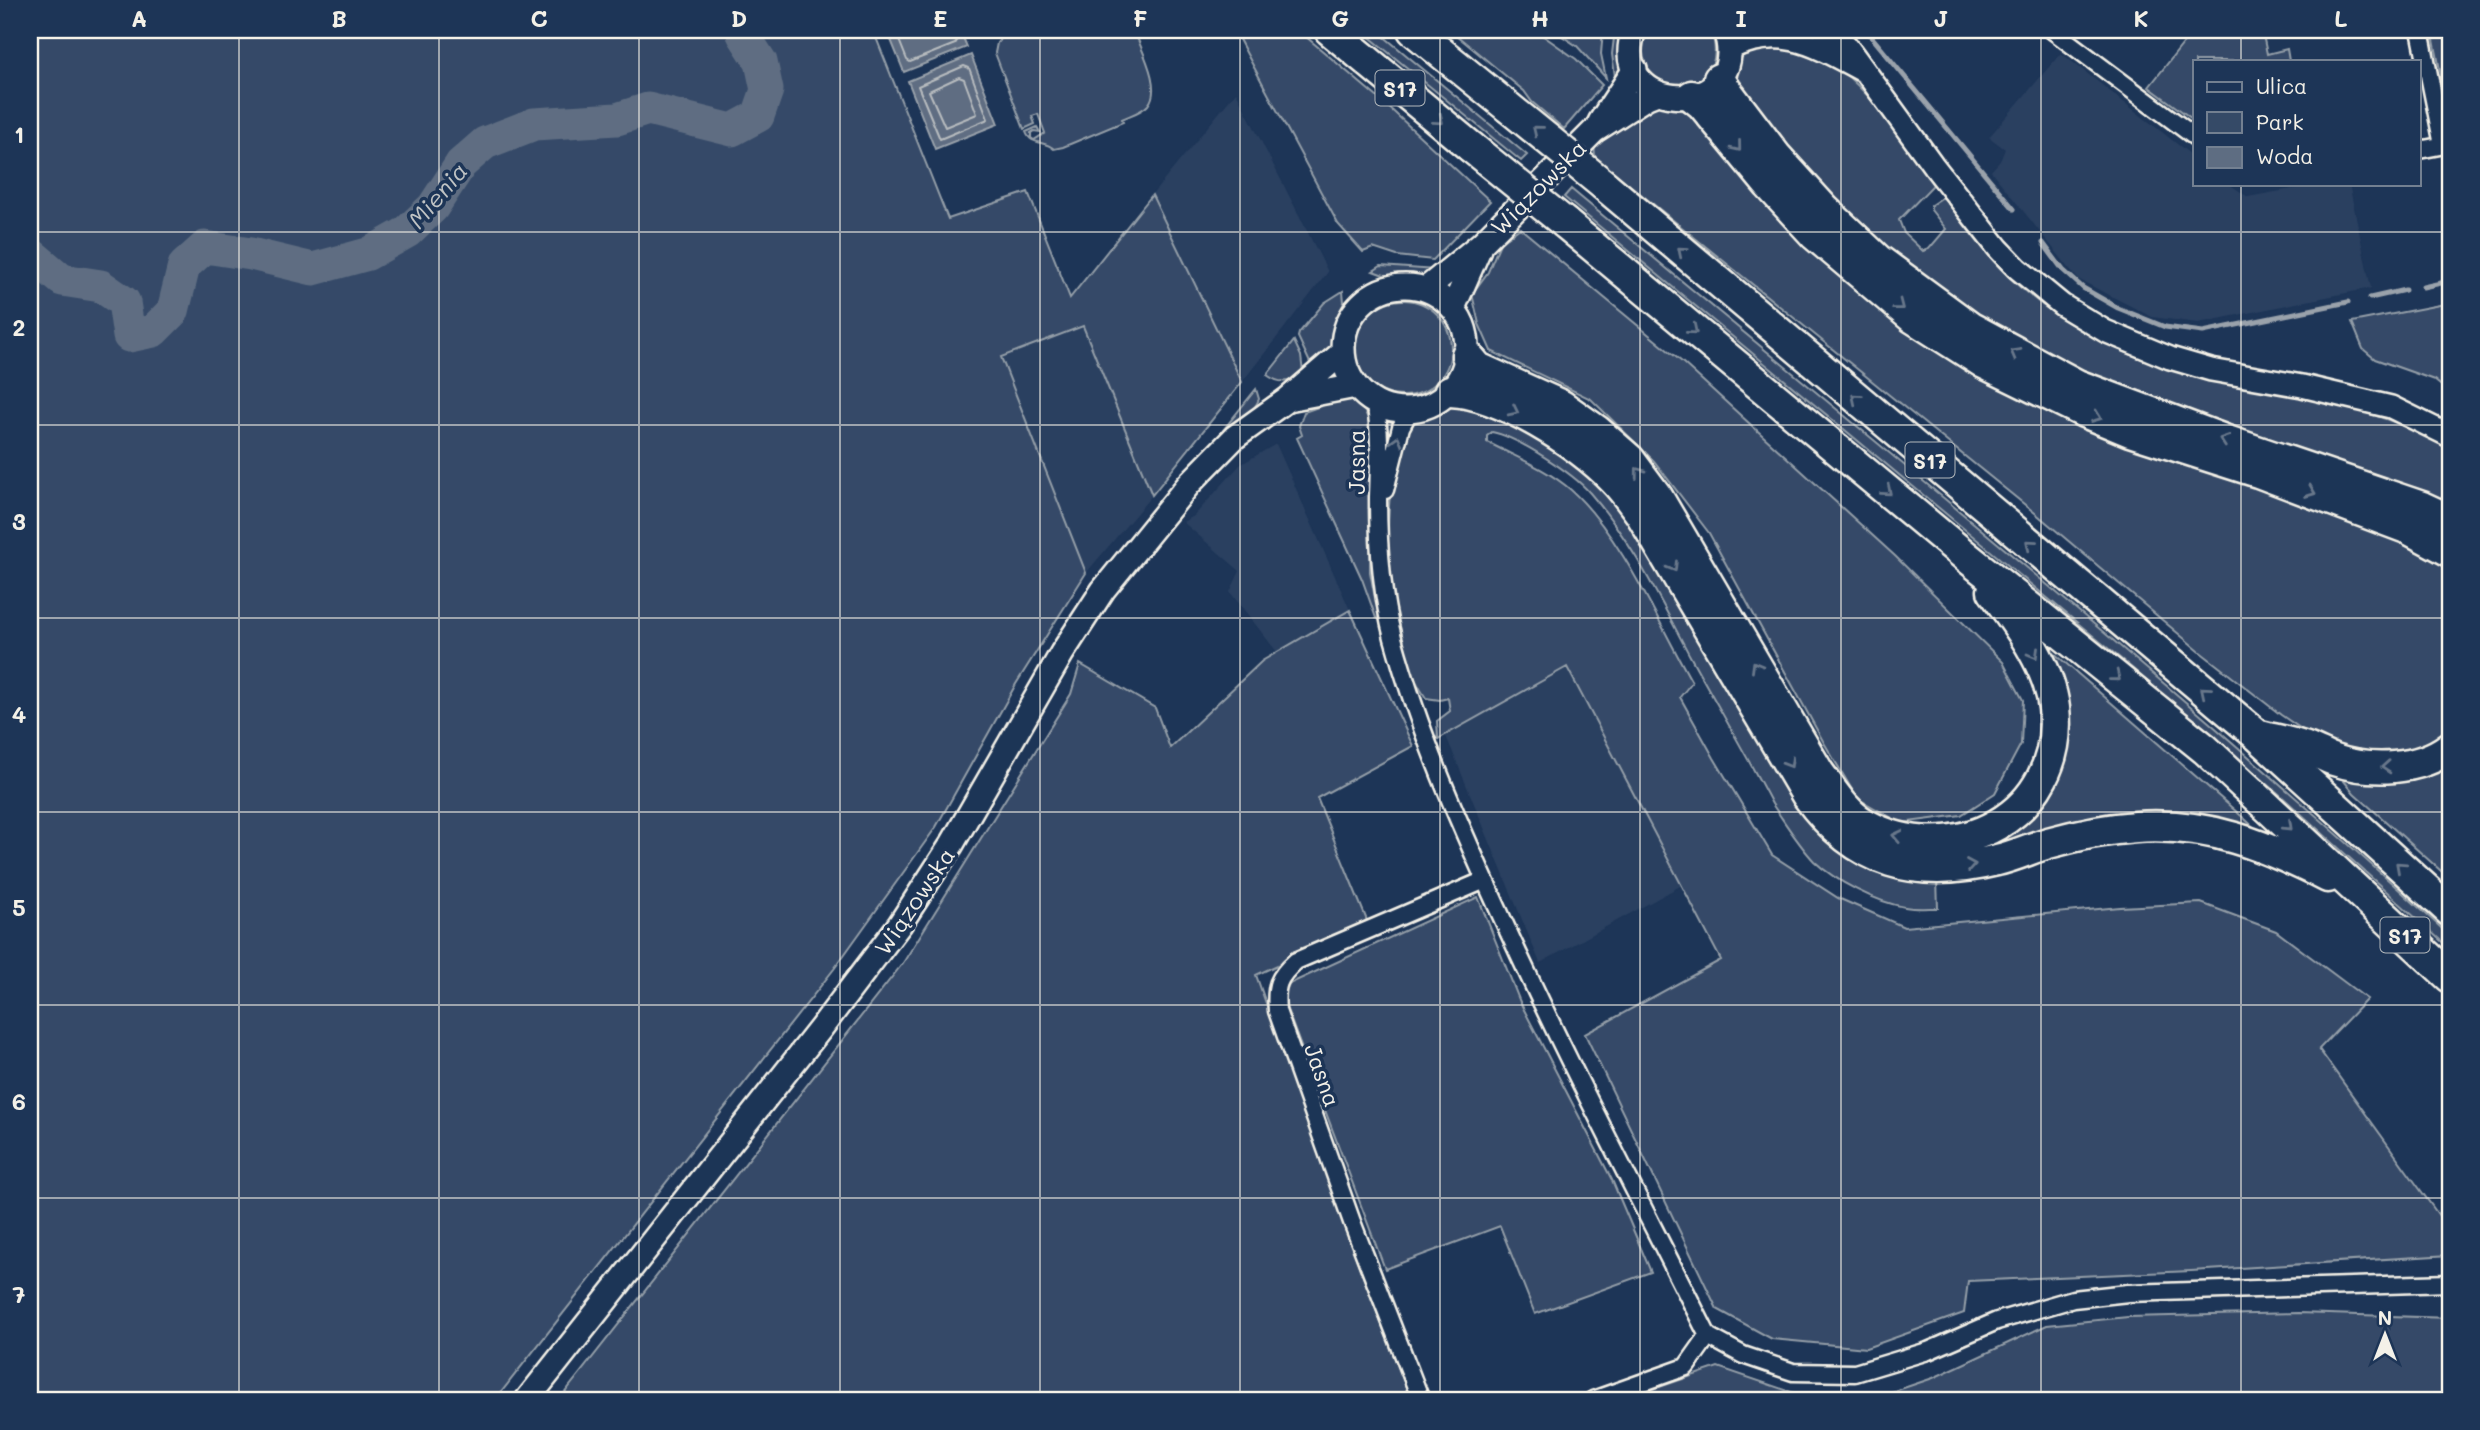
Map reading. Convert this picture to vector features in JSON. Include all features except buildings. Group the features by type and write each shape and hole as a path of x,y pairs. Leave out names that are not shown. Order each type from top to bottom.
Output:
{"highway":[{"name":"S17","path":"1330,30 1968,558 2205,749 2450,977"},
{"name":"S17","path":"1413,30 1604,185 2257,735 2450,911"},
{"path":"1719,79 1776,156 1825,210 1877,259 1971,328 2077,385 2224,440 2422,507 2450,520"},
{"path":"1692,96 1702,103 1769,185 1815,235 1912,317 1984,363 2084,412 2258,472 2409,529 2450,551"},
{"path":"1466,355 1478,368 1562,407 1597,431 1629,459 1658,498 1819,773 1862,823 1890,836 1951,841 1985,833 2017,811 2044,778 2055,742 2054,707 2045,674 2016,622 1968,558"},
{"path":"1450,391 1468,391 1550,430 1584,453 1614,480 1641,514 1807,795 1824,819 1848,840 1874,856 1910,866 1944,869 1998,860 2097,831 2138,827 2191,827 2231,836 2291,859 2360,893"},
{"path":"2257,735 2308,748 2334,760 2370,768 2408,765 2429,759 2450,747"}],"main road":[{"path":"1634,30 1631,53 1635,69 1644,83 1657,93 1674,98 1692,96 1710,89 1719,79 1727,64 1727,39"},
{"name":"Wiązowska","path":"1426,289 1482,243 1594,131 1635,69"},
{"name":"Wiązowska","path":"1594,131 1657,93"},
{"name":"Wiązowska","path":"1453,308 1482,243"},
{"path":"1404,286 1426,289 1453,308 1464,330 1466,355 1461,374 1450,391 1432,404 1410,410 1375,402 1356,386 1347,370 1343,352 1346,328 1365,300 1383,290 1404,286"},
{"name":"Wiązowska","path":"527,1400 900,924 947,853 1062,653 1103,590 1198,474 1235,437 1288,399 1343,352"},
{"name":"Wiązowska","path":"1288,399 1356,386"}],"street":[{"path":"1824,30 1846,45 1933,165 1998,248 2037,286 2081,317 2124,340 2170,358 2211,370 2302,386 2391,407 2450,436"},
{"path":"2052,30 2193,136"},
{"path":"2420,30 2446,144 2420,150"},
{"path":"1727,39 1744,42 1772,36 1799,40 1865,72"},
{"name":"Jasna","path":"1375,402 1379,421 1378,523 1381,573 1393,637 1419,719 1485,880 1540,1002 1708,1336"},
{"name":"Jasna","path":"1378,523 1395,447 1410,410"},
{"name":"Jasna","path":"1421,1400 1347,1209 1277,1012 1275,993 1281,975 1296,961 1485,880"},
{"path":"1593,1400 1686,1367 1708,1336 1743,1355 1793,1372 1855,1373 1928,1351 1997,1321 2073,1299 2128,1293 2450,1283"}],"shaded area":[{"path":"2061,53 2193,156 2193,186 2232,186 2248,197 2308,186 2349,186 2371,288 2198,323 2152,317 2078,279 1991,171 2000,161 2005,149 1989,137"},
{"path":"1236,92 1328,272 1242,382 1152,195"},
{"path":"1083,326 1152,495 1086,573 1001,357"},
{"path":"1276,444 1350,610 1277,652 1230,592 1240,571 1183,522 1194,516 1240,465"},
{"path":"1566,667 1682,885 1540,963 1446,736"}],"green space":[{"path":"30,30 873,30 948,219 1028,192 1070,298 1152,195 1242,382 1152,495 1083,326 1001,357 1086,573 1016,684 936,827 834,969 495,1400 30,1400"},
{"path":"1008,30 1134,30 1152,79 1152,98 1148,105 1122,119 1123,122 1063,147 1054,149 1035,141 1028,136 1026,132 1037,127 1040,132 1031,133 1034,140 1045,133 1038,114 1032,116 1035,124 1024,129 995,53 997,43"},
{"path":"1234,30 1298,30 1384,103 1490,201 1433,260 1397,256 1373,248 1363,252 1338,224"},
{"path":"1361,30 1376,30 1527,155 1521,161"},
{"path":"1450,30 1535,30 1576,59 1602,85 1564,129 1532,102 1524,91"},
{"path":"1553,30 1603,30 1601,54 1606,78 1577,46"},
{"path":"1615,30 1624,30 1616,84 1612,54"},
{"path":"1647,30 1711,30 1714,55 1708,72 1694,82 1678,84 1661,80 1648,69 1642,52"},
{"path":"2194,30 2262,30 2267,54 2287,49 2289,60 2193,60 2193,120 2149,87"},
{"path":"2432,30 2450,30 2450,116 2449,115"},
{"path":"1766,43 1804,50 1827,61 1863,90 1894,128 1933,185 1899,220 1904,233 1923,251 1929,249 1946,229 1931,210 1931,205 1943,197 1977,242 2023,289 2076,327 2104,343 2134,356 2196,376 2314,399 2371,414 2424,435 2450,450 2450,507 2353,474 2059,364 1976,317 1854,225 1743,99 1737,79 1738,64 1747,53"},
{"path":"1660,106 1690,112 1798,234 2353,520 2427,552 2450,568 2450,730 2437,740 2412,751 2374,754 2345,751 2319,741 2281,715 2199,651 2040,517 1595,157 1594,143 1648,107"},
{"path":"1571,189 2015,557 2234,744 2450,936 2450,949 2278,793 2133,669 1564,197"},
{"path":"1520,228 1682,362 1895,556 2003,662 2023,700 2021,744 1995,793 1961,815 1901,823 1857,798 1709,533 1654,461 1591,399 1491,351 1479,324 1472,294 1488,272 1500,243"},
{"path":"1381,266 1436,270 1421,277 1405,278 1373,271"},
{"path":"1343,291 1344,302 1328,353 1312,367 1298,337 1299,333 1324,303"},
{"path":"1403,300 1421,303 1437,314 1448,330 1451,348 1448,366 1437,382 1421,393 1403,396 1385,393 1369,382 1358,366 1355,348 1358,330 1369,314 1385,303"},
{"path":"2450,303 2450,393 2434,380 2375,359 2363,349 2352,322"},
{"path":"1294,341 1301,356 1303,373 1285,382 1267,375"},
{"path":"1256,389 1259,399 1253,409 1240,421 1224,429"},
{"path":"1346,397 1362,408 1371,426 1370,572 1379,619 1376,618 1362,579 1297,438 1302,435 1299,426 1304,412"},
{"path":"1465,401 1531,433 1576,461 1621,507 1801,806 1937,879 1938,908 1909,908 1882,901 1844,883 1814,861 1772,804 1644,572 1605,511 1582,485 1558,466 1530,448 1492,432 1487,436 1487,442 1542,470 1571,490 1589,509 1623,555 1692,682 1680,697 1772,855 1838,898 1904,927 2120,907 2201,903 2276,931 2367,999 2319,1049 2450,1231 2450,1255 1968,1281 1964,1313 1866,1348 1772,1339 1717,1309 1585,1034 1721,960 1567,667 1438,739 1437,721 1450,711 1448,698 1426,698 1415,679 1399,632 1391,579 1388,528 1391,493 1403,440 1408,428 1418,417 1450,403"},
{"path":"1350,610 1413,746 1317,798 1368,923 1256,975 1360,1269 1411,1400 559,1400 903,963 1071,694 1080,664 1155,708 1170,748 1262,661"},
{"path":"2046,646 2263,836 2173,814 2115,814 1965,854 2041,801"},
{"path":"2450,762 2450,879 2354,793 2339,775"},
{"path":"1478,897 1520,1002 1612,1180 1651,1272 1535,1314 1500,1226 1385,1269 1283,999 1289,984"},
{"path":"2298,1313 2450,1318 2450,1400 1621,1400 1718,1367 1794,1393 1877,1397 1933,1378 2047,1325 2128,1317"}],"water":[{"path":"887,30 960,30 967,47 904,72"},
{"path":"971,55 998,124 935,149 908,81"}],"waterway":[{"name":"Mienia","path":"30,253 62,280 101,286 124,302 129,336 153,331 173,311 184,266 205,247 251,254 313,269 368,254 407,232 433,207 461,164 485,143 534,124 617,119 648,109 732,130 758,116 767,90 761,62 743,34 744,30"},
{"path":"1866,30 2014,209"},
{"path":"2043,243 2063,270 2083,288 2118,308 2165,327 2203,332 2348,302"},
{"path":"2423,287 2450,281"},
{"path":"2370,298 2405,290"}]}
